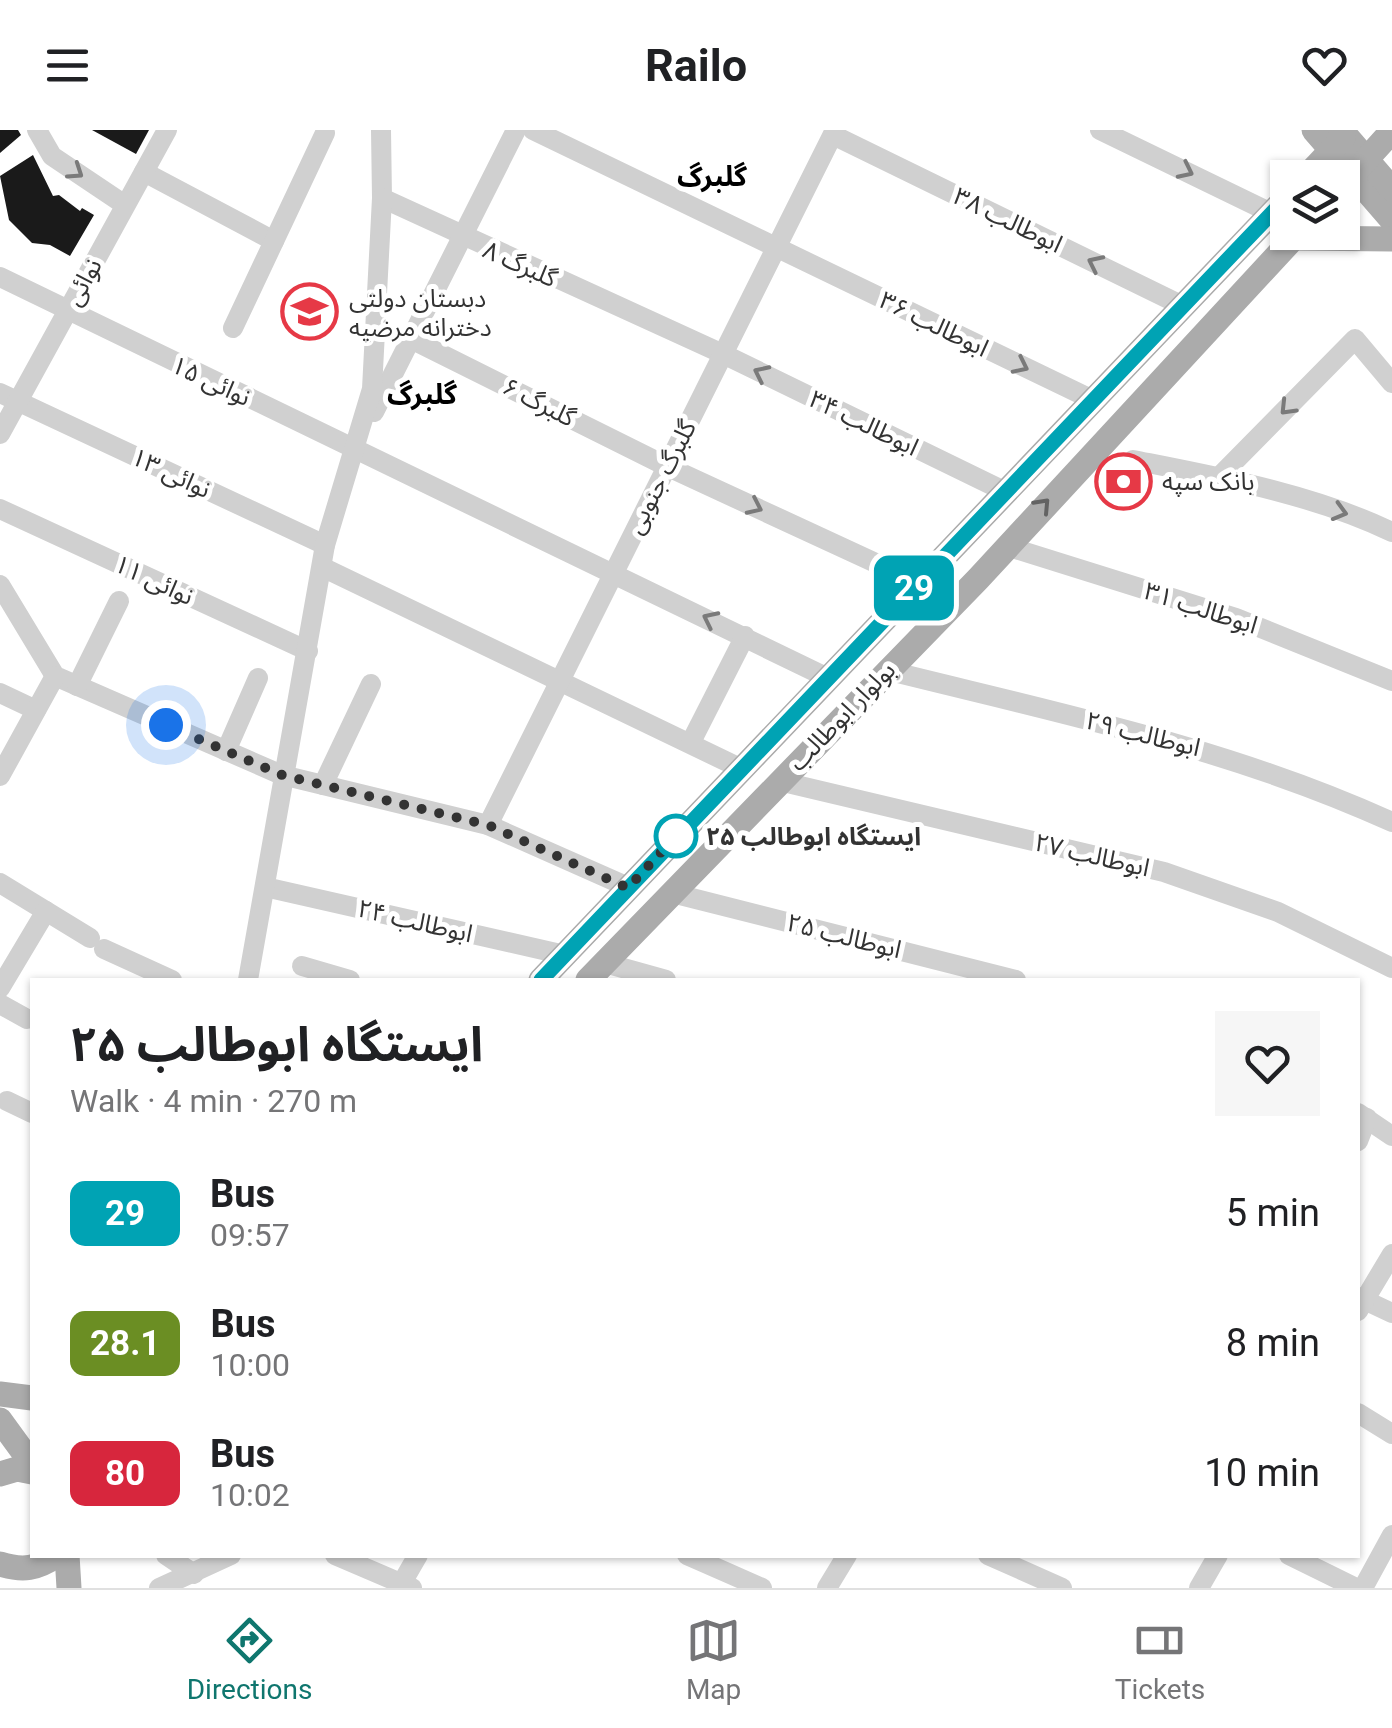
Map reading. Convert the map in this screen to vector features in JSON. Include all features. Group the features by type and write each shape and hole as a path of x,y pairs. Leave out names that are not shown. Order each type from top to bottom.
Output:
{"main road":[{"path":"1300,130 1305,150 1301,160"},
{"path":"1360,166 1392,131"},
{"path":"1318,160 1336,135 1348,160"},
{"path":"1360,176 1392,189"},
{"path":"1360,180 1392,220"},
{"name":"بولوار ابوطالب","path":"543,978 1270,212"},
{"path":"1360,237 1392,238"},
{"name":"بولوار ابوطالب","path":"596,972 978,578 1283,250"},
{"path":"951,549 969,557 978,578"},
{"path":"0,1394 30,1398"},
{"path":"0,1420 30,1465"},
{"path":"0,1474 30,1468"},
{"path":"16,1574 52,1558"},
{"path":"67,1558 70,1588"}],"street":[{"path":"37,130 52,156 126,206"},
{"name":"نوائی","path":"0,434 8,397 66,312 168,130"},
{"path":"248,978 325,545 372,389 382,198 381,130"},
{"path":"356,450 516,130"},
{"name":"ابوطالب ۳۶","path":"533,130 1092,400"},
{"path":"1100,130 1270,197"},
{"name":"گلبرگ جنوبی","path":"488,825 834,132"},
{"name":"ابوطالب ۳۸","path":"834,132 1183,306"},
{"path":"233,328 326,133"},
{"path":"144,172 274,241"},
{"name":"گلبرگ ۸","path":"382,198 464,239 722,354"},
{"name":"نوائی ۱۵","path":"0,277 828,678"},
{"name":"گلبرگ ۶","path":"411,339 666,466 919,583"},
{"path":"1220,477 1355,339 1392,383"},
{"name":"ابوطالب ۳۴","path":"722,354 1006,492"},
{"name":"نوائی ۱۳","path":"8,397 325,545"},
{"path":"1133,460 1220,477 1369,521 1392,532"},
{"name":"نوائی ۱۱","path":"0,509 308,651"},
{"name":"ابوطالب ۳۱","path":"1006,546 1236,618 1392,681"},
{"path":"322,567 740,768"},
{"path":"0,585 55,676 282,775 488,825 628,888"},
{"path":"77,686 119,601"},
{"path":"690,742 744,636"},
{"name":"ابوطالب ۲۹","path":"886,670 1202,748 1306,783 1392,822"},
{"path":"0,776 55,676"},
{"path":"226,751 258,678"},
{"path":"323,785 371,684"},
{"path":"0,693 36,710"},
{"name":"ابوطالب ۲۷","path":"779,782 1164,872 1278,912 1392,968"},
{"path":"0,884 97,943 168,978"},
{"name":"ابوطالب ۲۴","path":"266,887 564,955"},
{"name":"ابوطالب ۲۵","path":"672,893 1008,978"},
{"path":"0,988 46,911"},
{"path":"302,966 343,978"},
{"path":"596,972 648,978"},
{"path":"0,1004 27,1019"},
{"path":"7,1102 30,1112"},
{"path":"1362,1116 1392,1136"},
{"path":"1392,1254 1360,1302 1392,1313"},
{"path":"1360,1414 1392,1434"},
{"path":"1295,1558 1360,1588 1392,1535"},
{"path":"170,1558 194,1574"},
{"path":"162,1587 225,1558"},
{"path":"342,1558 405,1586 417,1558"},
{"path":"694,1558 762,1588"},
{"path":"827,1588 845,1558"},
{"path":"995,1558 1062,1588"},
{"path":"1205,1586 1217,1558"}],"building":[{"path":"0,130 18,130 21,135 0,153"},
{"path":"92,130 149,130 136,154"},
{"path":"33,155 53,196 59,195 80,211 82,208 94,215 70,256 50,245 32,243 9,220 0,176"}],"bus line":[{"name":"29","path":"543,978 1270,215"}],"place":[{"name":"دبستان دولتی دخترانه مرضیه","path":"310,312"},
{"name":"بانک سپه","path":"1123,481"},
{"name":"ایستگاه ابوطالب ۲۵","path":"676,836"}],"district":[{"name":"گلبرگ","path":"712,176"},
{"name":"گلبرگ","path":"422,394"}],"route":[{"path":"166,725 282,775 488,825 628,888 676,836"}]}
